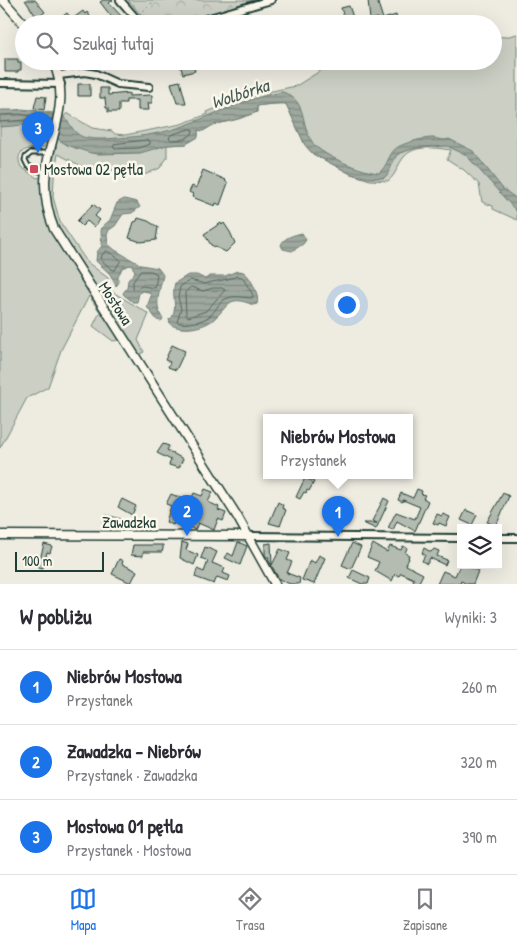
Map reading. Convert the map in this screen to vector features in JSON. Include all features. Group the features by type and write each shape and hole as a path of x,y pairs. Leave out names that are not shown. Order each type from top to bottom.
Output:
{"street":[{"path":"3,0 16,15"},
{"path":"120,0 133,15"},
{"path":"220,15 271,0"},
{"name":"Mostowa","path":"57,70 61,84 61,100 46,174 45,192 49,214 62,244 249,536 275,584"},
{"path":"59,74 85,72 96,74 118,84 149,88"},
{"path":"0,83 61,84"},
{"name":"Zawadzka","path":"0,535 457,538"},
{"path":"502,538 517,538"}],"lane":[{"path":"46,174 28,166 25,160 31,153 49,153"}],"path":[{"path":"139,15 155,0"}],"green space":[{"path":"128,0 253,0 207,15 141,15"},
{"path":"517,34 517,220 482,202 479,184 464,170 447,159 451,150 426,148 414,150 404,157 388,181 370,180 351,174 313,154 305,145 286,104 257,106 257,112 213,125 203,131 198,130 198,137 186,144 167,145 167,158 160,168 142,176 102,168 85,168 58,154 53,197 60,222 87,262 108,278 106,288 149,314 138,340 144,352 140,354 137,351 125,348 119,340 113,341 93,326 100,312 89,296 61,350 48,387 27,398 0,448 0,113 22,109 54,113 47,147 26,150 19,156 21,167 37,178 50,174 62,119 67,113 92,128 125,135 181,124 208,114 207,112 241,98 253,97 253,95 296,86 322,70 502,70 502,37"}],"water":[{"path":"283,92 297,102 313,143 334,158 353,166 379,173 392,153 402,145 425,139 449,139 473,151 503,189 517,199 517,212 466,155 447,146 416,148 400,153 396,156 388,174 384,178 369,178 351,174 313,154 305,145 286,104 257,106 257,112 213,125 203,131 198,130 198,137 186,144 167,145 140,153 91,153 69,146 57,137 25,125 0,127 0,110 30,110 62,116 76,133 83,137 100,139 135,137 171,130 247,101"},
{"path":"124,199 137,202 140,207 132,213 123,214 115,226 109,230 107,235 108,244 141,265 158,268 163,275 158,303 158,309 163,319 161,321 157,320 147,307 151,296 149,292 142,291 139,293 137,302 133,302 124,295 128,280 135,272 130,265 122,268 116,286 110,274 96,261 97,252 102,246 102,227 110,220 117,203"},
{"path":"302,233 306,240 303,244 292,251 283,249 281,245 284,240"},
{"path":"237,271 245,273 250,279 256,292 257,304 253,305 234,301 226,306 210,322 199,327 180,328 170,324 169,319 174,314 175,283 188,275 197,275 205,279 210,276 225,276"}],"building":[{"path":"25,0 35,0 45,12 41,15 35,15"},
{"path":"103,0 113,0 109,3 120,15 110,15 100,2"},
{"path":"368,0 377,0 382,15 370,15"},
{"path":"349,6 352,15 343,15 341,8"},
{"path":"83,11 89,15 78,15"},
{"path":"5,59 15,59 15,70 18,70 18,72 5,72"},
{"path":"182,70 195,71 183,74"},
{"path":"180,81 186,103 177,103 171,83"},
{"path":"78,84 90,84 90,96 78,96"},
{"path":"100,88 108,88 108,95 129,93 129,96 152,95 152,103 148,103 149,110 138,110 138,100 126,100 126,103 119,103 119,112 108,112 105,98 100,98"},
{"path":"37,96 46,97 44,110 34,108"},
{"path":"203,170 226,180 228,183 220,205 216,203 215,206 192,197 193,194 189,192 192,186 196,188"},
{"path":"93,204 100,210 95,216 100,220 94,227 87,221 82,226 77,221"},
{"path":"138,218 158,227 156,240 141,242 129,238 134,222"},
{"path":"221,223 222,225 224,223 235,243 226,252 211,245 204,234"},
{"path":"172,345 185,351 176,370 168,367 170,362 165,360"},
{"path":"163,444 169,446 167,450 183,459 179,468 169,465 171,460 157,453"},
{"path":"305,479 314,482 309,491 304,492 300,499 296,497"},
{"path":"205,489 213,492 208,502 219,507 218,510 226,513 223,521 218,519 214,530 198,523 195,530 185,525 184,527 166,522 171,506 166,504 171,494 188,501 189,499 191,500 194,493 202,496"},
{"path":"417,489 422,491 421,494 425,495 423,498 428,501 415,531 397,521 393,530 388,528 396,512 415,519 420,507 403,500 403,502 398,500 401,493 413,498"},
{"path":"503,493 509,496 497,524 487,522"},
{"path":"384,498 389,501 376,529 363,523 377,523 372,521"},
{"path":"122,499 136,506 132,515 118,507"},
{"path":"278,502 286,510 280,526 269,523"},
{"path":"466,510 477,515 472,524 461,520"},
{"path":"437,514 450,517 446,526 433,523"},
{"path":"106,515 121,519 116,527 110,525 109,528 102,524"},
{"path":"182,542 188,544 186,550 198,555 194,565 180,558"},
{"path":"238,542 247,546 240,565 225,558 228,553 233,556"},
{"path":"271,543 272,565 280,549 290,553 287,560 292,562 287,573 300,578 299,584 290,584 279,579 268,559 269,557 265,555 265,544"},
{"path":"352,543 361,547 351,569 342,565"},
{"path":"44,544 52,546 50,553 47,552 43,568 38,567"},
{"path":"373,544 387,552 390,546 401,550 403,546 407,548 405,553 409,555 409,558 406,565 423,574 418,584 412,584 414,579 401,573 399,576 395,574 392,581 375,571 379,562 367,557"},
{"path":"133,545 163,545 163,549 162,552 143,552 143,556 131,555"},
{"path":"205,547 217,552 212,563 225,568 223,573 230,576 228,581 217,577 214,584 195,577 197,569 204,572 208,561 201,558"},
{"path":"424,548 431,552 434,549 439,551 437,556 447,560 445,565 430,558 427,564 422,561 425,555 422,553"},
{"path":"319,555 325,558 314,584 302,580 310,560 315,563"},
{"path":"119,559 123,561 122,564 137,571 131,583 112,574"},
{"path":"458,569 474,569 478,571 473,584 461,581 460,584 437,584 443,571 455,576"},
{"path":"353,570 370,578 368,584 362,584 349,578"}],"place":[{"name":"Mostowa 01 pętla","path":"38,153"},
{"name":"Mostowa 02 pętla","path":"34,169"},
{"name":"Zawadzka - Niebrów","path":"187,536"},
{"name":"Niebrów Mostowa","path":"338,537"}],"water label":[{"name":"Wolbórka","path":"240,94"}]}
